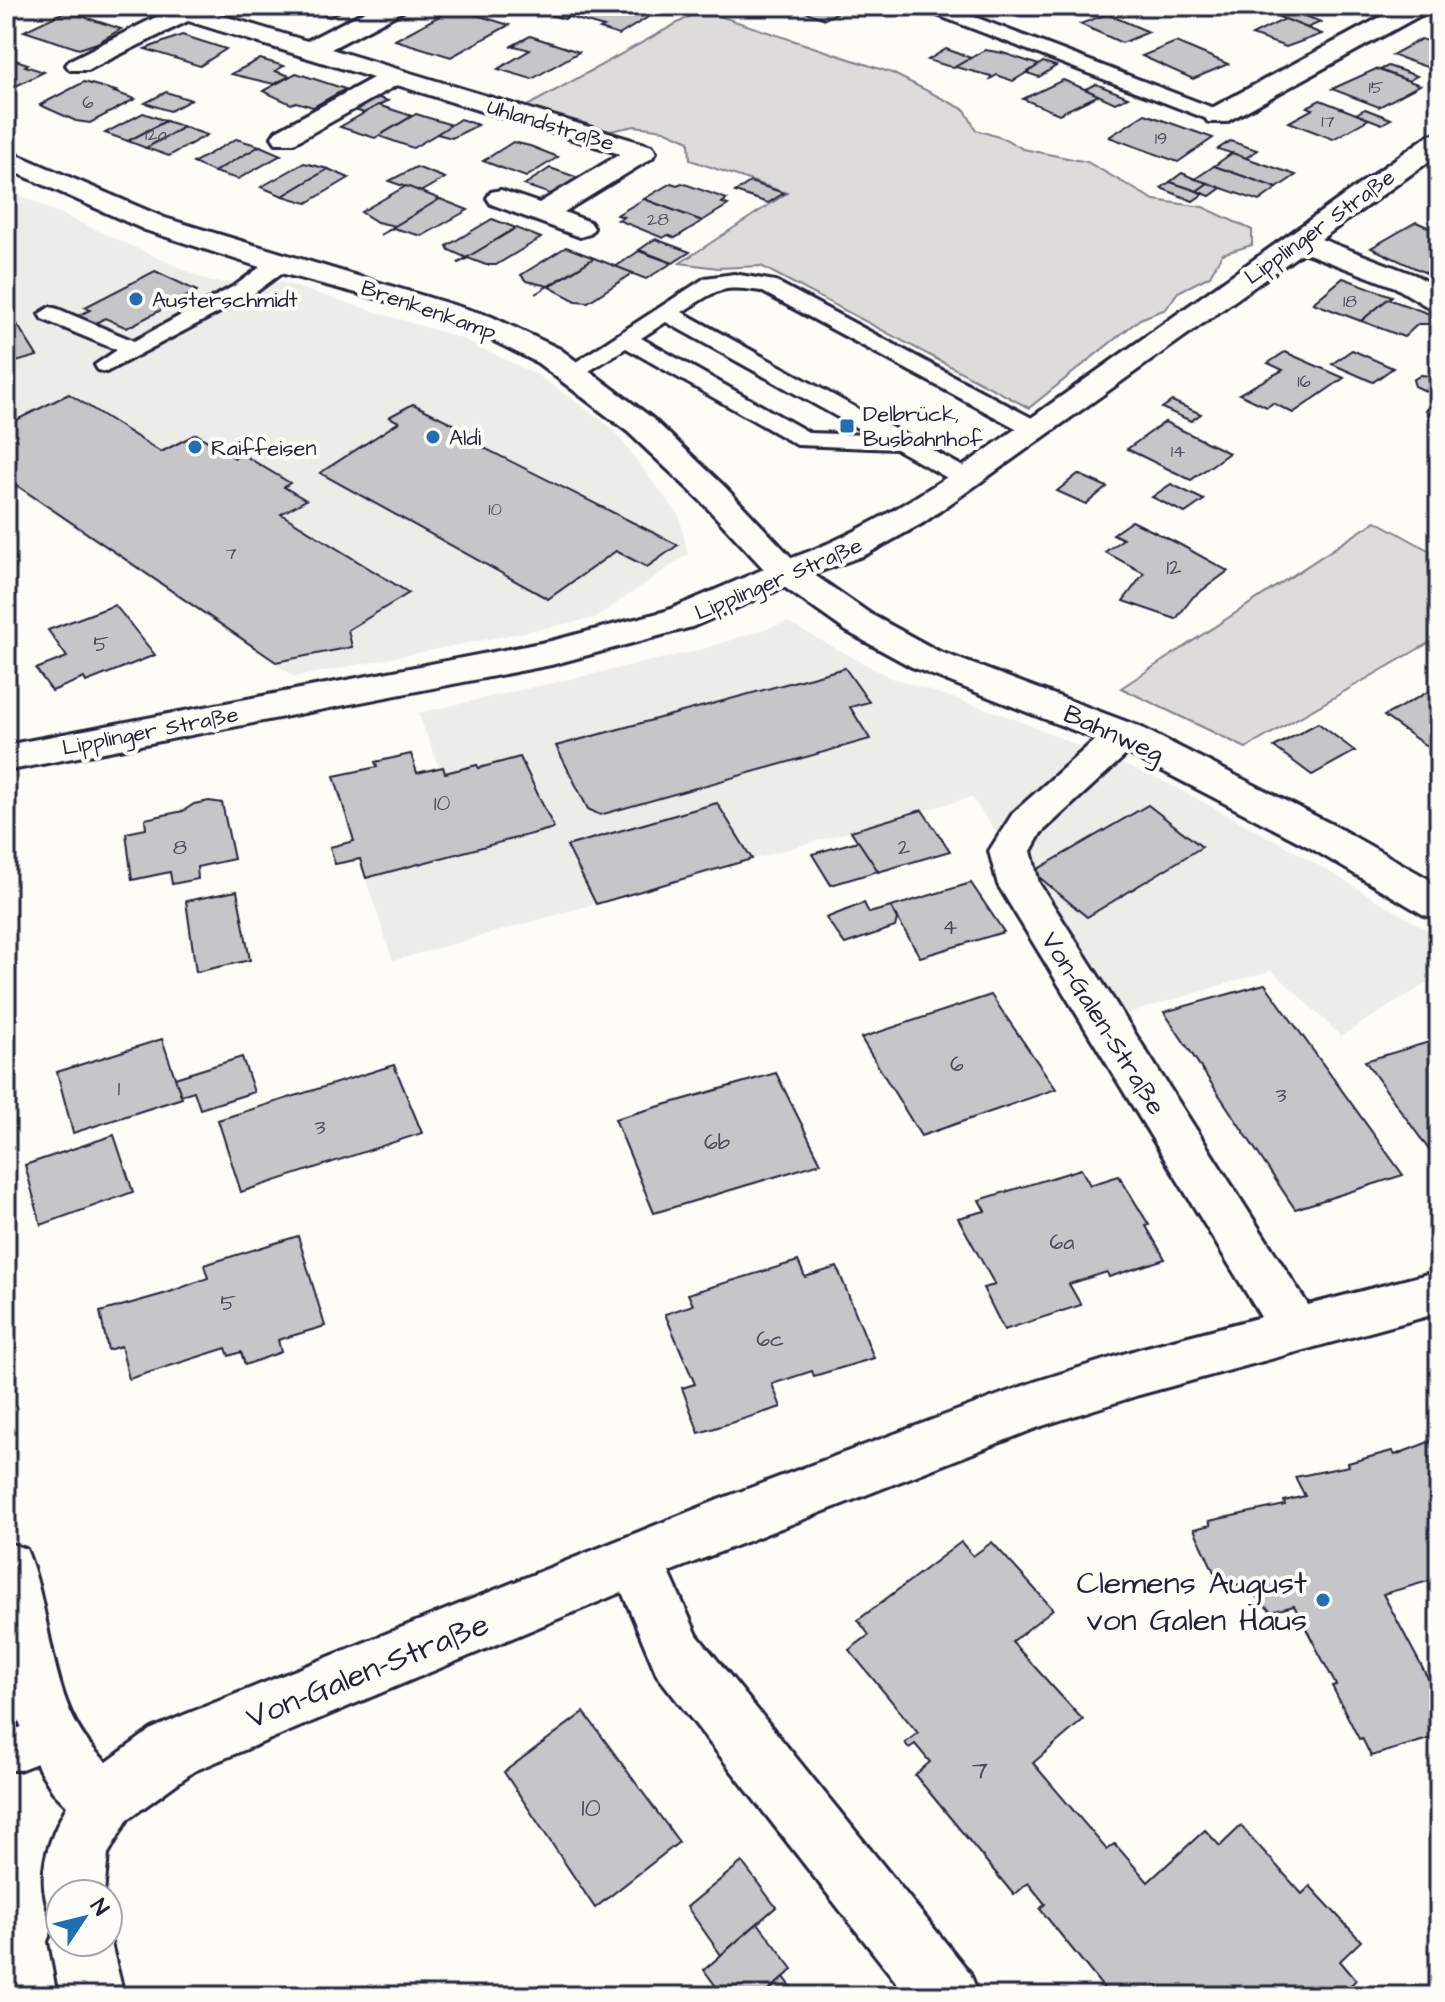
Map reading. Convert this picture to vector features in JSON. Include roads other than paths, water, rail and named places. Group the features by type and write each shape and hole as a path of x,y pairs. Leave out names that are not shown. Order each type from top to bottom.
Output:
{"street":[{"path":"309,50 394,6"},
{"path":"1217,116 1419,6"},
{"name":"Uhlandstraße","path":"79,65 176,9 642,152 542,213"},
{"path":"285,137 395,76"},
{"name":"Lipplinger Straße","path":"6,758 551,653 679,619 731,599 786,572 853,548 911,516 967,479 1439,141"},
{"name":"Brenkenkamp","path":"6,158 155,224 479,322 573,371 640,425 692,474 786,572"},
{"path":"501,198 580,228"},
{"path":"1299,240 1405,281 1439,301"},
{"name":"Bahnweg","path":"786,572 859,623 925,659 1124,735 1323,837 1439,904"},
{"name":"Von-Galen-Straße","path":"1124,735 1027,823 1010,851 1019,885 1295,1329"},
{"name":"Von-Galen-Straße","path":"72,1878 79,1840 107,1798 143,1770 184,1746 742,1516 1034,1405 1295,1329 1439,1292"},
{"path":"636,1561 677,1655 947,1996"},
{"path":"6,1568 16,1623 29,1743 107,1798"},
{"path":"84,1958 92,1996"}],"lane":[{"path":"930,6 1217,116"},
{"path":"106,365 244,290 279,264"},
{"path":"573,371 713,283 734,280 767,286 1035,429"},
{"path":"665,312 967,479"},
{"path":"50,314 134,349"},
{"path":"625,338 805,440 900,443"}],"place":[{"name":"Austerschmidt","path":"136,299"},
{"name":"Delbrück, Busbahnhof","path":"847,426"},
{"name":"Aldi","path":"433,437"},
{"name":"Raiffeisen","path":"195,447"},
{"name":"Clemens August von Galen Haus","path":"1323,1600"}]}
